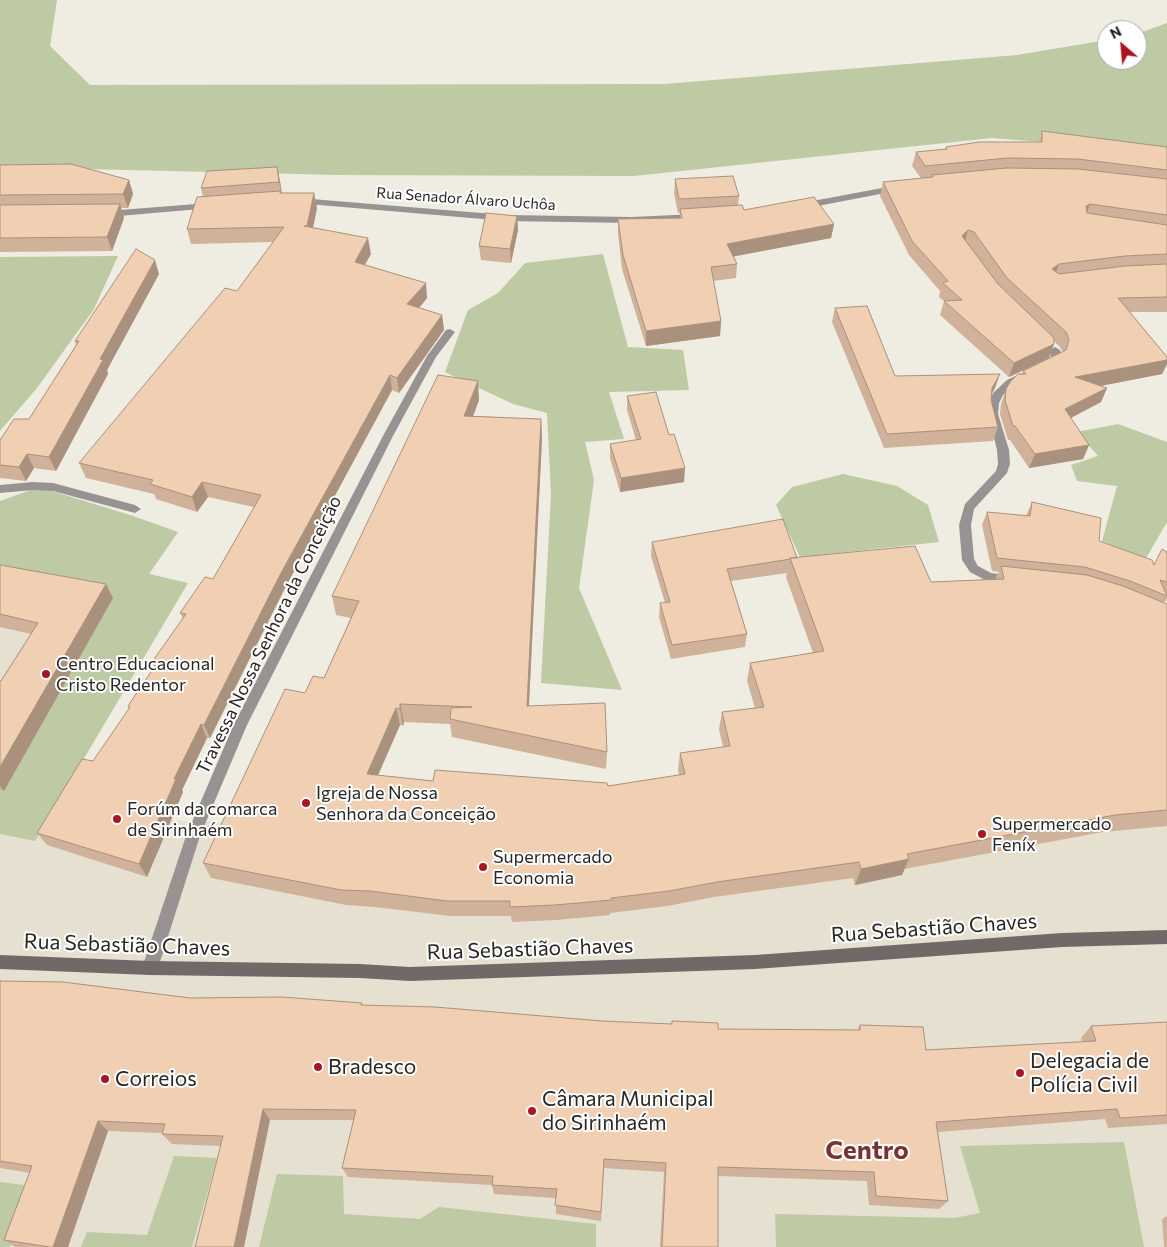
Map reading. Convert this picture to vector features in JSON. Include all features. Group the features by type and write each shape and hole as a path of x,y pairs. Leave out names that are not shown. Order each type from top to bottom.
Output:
{"main road":[{"name":"Rua Sebastião Chaves","path":"0,962 150,968 360,971 410,974 754,962 1062,940 1167,937"}],"street":[{"path":"795,207 906,186"},
{"name":"Rua Senador Álvaro Uchôa","path":"292,200 506,218 632,220 710,217"},
{"path":"97,214 144,213 221,205"},
{"name":"Travessa Nossa Senhora da Conceição","path":"150,968 193,836 241,724 389,434 432,356 450,332"},
{"path":"1026,580 989,577 974,569 968,560 965,525 968,507 994,482 1001,473 1004,464 1003,450 993,414 994,403 998,393 1011,382 1056,361 1057,355 1052,347"},
{"path":"0,489 33,486 53,487 135,509"}],"shaded area":[{"path":"0,501 130,515 178,532 149,574 188,583 50,815 216,822 389,822 1167,758 1167,1247 0,1247"}],"green space":[{"path":"0,0 57,0 50,46 90,85 665,84 1017,55 1097,42 1097,70 1147,70 1147,30 1167,23 1167,152 992,138 634,176 339,175 0,167"},
{"path":"603,254 628,347 683,350 689,390 609,392 624,439 585,442 594,480 579,588 622,690 541,683 551,494 547,413 513,404 445,372 468,310 498,293 525,263"},
{"path":"118,256 94,309 37,388 0,431 0,257"},
{"path":"1118,424 1167,442 1167,522 1145,560 1102,541 1117,486 1077,481 1071,465 1098,456 1077,432"},
{"path":"843,474 897,486 928,505 939,542 800,557 776,505 792,487"},
{"path":"39,487 178,532 149,574 188,583 35,841 0,834 0,790 4,791 112,599 0,578 0,501"},
{"path":"1124,1142 1144,1247 776,1247 775,1214 954,1218 980,1213 960,1146"},
{"path":"174,1156 217,1158 192,1247 81,1247 87,1232 147,1235"},
{"path":"277,1174 343,1176 344,1214 420,1219 439,1207 596,1224 596,1247 259,1247"},
{"path":"0,1182 33,1186 10,1247 0,1247"}],"building":[{"path":"1042,131 1167,147 1167,170 1078,159 1007,158 925,166 916,152 947,149 946,147 979,142 1042,142"},
{"path":"71,164 129,180 123,194 0,195 0,165"},
{"path":"277,167 279,182 201,188 207,171"},
{"path":"1007,168 1078,169 1167,179 1167,215 1090,204 1086,206 1087,213 1167,225 1167,254 1125,256 1059,264 1052,269 1059,274 1125,266 1167,264 1167,297 1118,298 1167,357 1167,360 1075,377 1107,388 1065,409 1089,445 1035,454 1015,426 1013,426 1005,400 1006,389 1018,374 1026,374 1023,371 1066,350 1069,340 1066,332 1007,278 974,232 968,230 962,236 998,284 1054,338 1054,344 1014,363 944,301 962,300 943,283 948,281 912,241 883,182"},
{"path":"733,176 739,196 679,199 675,179"},
{"path":"280,191 280,193 314,193 307,226 304,226 368,238 355,262 426,283 407,304 442,315 397,378 390,375 281,573 204,725 201,724 174,779 176,779 139,864 37,833 82,759 93,761 130,707 128,706 157,663 152,662 186,614 180,613 205,577 213,579 261,495 202,482 192,497 150,484 153,480 79,463 225,288 237,291 284,227 187,229 197,197"},
{"path":"814,197 834,224 727,244 737,264 711,267 721,321 646,331 623,255 618,219 682,218 680,209 742,205 744,210"},
{"path":"120,204 107,237 0,238 0,205"},
{"path":"486,213 517,216 510,249 479,246"},
{"path":"136,249 155,260 100,359 103,360 49,457 27,454 19,467 0,465 0,440 14,419 29,419 79,341 75,341"},
{"path":"867,306 895,376 1000,374 992,388 991,400 998,427 887,434 835,308"},
{"path":"438,375 478,381 464,416 541,419 527,706 605,703 607,752 450,719 451,708 472,707 400,704 400,709 396,708 367,774 433,781 435,770 607,783 608,786 685,774 680,753 730,746 722,712 764,707 750,663 824,651 790,558 915,546 931,582 1004,579 1001,566 1087,575 1123,586 1167,604 1167,810 1115,815 907,854 909,859 861,869 859,862 611,898 611,900 555,905 510,907 510,901 447,901 370,891 341,890 203,863 285,689 305,693 313,676 324,678 359,601 332,596"},
{"path":"656,392 669,435 674,434 685,468 621,478 610,444 641,439 627,396"},
{"path":"1032,502 1101,518 1099,541 1152,560 1154,565 1162,549 1167,552 1167,582 1160,580 1167,596 1130,581 1085,567 997,558 987,512 1030,516"},
{"path":"783,519 797,558 727,569 747,634 672,645 660,603 670,602 652,542"},
{"name":"Centro Educacional Cristo Redentor","path":"0,565 106,584 0,767 0,681 38,623 0,614"},
{"path":"0,981 63,982 190,998 282,997 362,1003 361,1005 435,1007 602,1021 672,1024 672,1021 718,1023 718,1029 860,1030 860,1025 923,1027 926,1050 1096,1041 1091,1026 1167,1022 1167,1115 1120,1118 1117,1109 936,1122 948,1201 876,1196 874,1172 718,1167 718,1247 662,1247 666,1163 604,1159 601,1212 555,1205 557,1189 492,1185 493,1176 342,1168 356,1110 263,1109 234,1247 195,1247 223,1136 162,1134 165,1124 98,1121 53,1247 50,1247 4,1240 32,1166 0,1161"}],"place":[{"name":"Centro Educacional Cristo Redentor","path":"46,674"},
{"name":"Igreja de Nossa Senhora da Conceição","path":"306,803"},
{"name":"Forúm da comarca de Sirinhaém","path":"117,819"},
{"name":"Supermercado Feníx","path":"982,834"},
{"name":"Supermercado Economia","path":"483,867"},
{"name":"Bradesco","path":"318,1067"},
{"name":"Delegacia de Polícia Civil","path":"1020,1073"},
{"name":"Correios","path":"105,1079"},
{"name":"Câmara Municipal do Sirinhaém","path":"532,1111"}],"district":[{"name":"Centro","path":"867,1150"}]}
